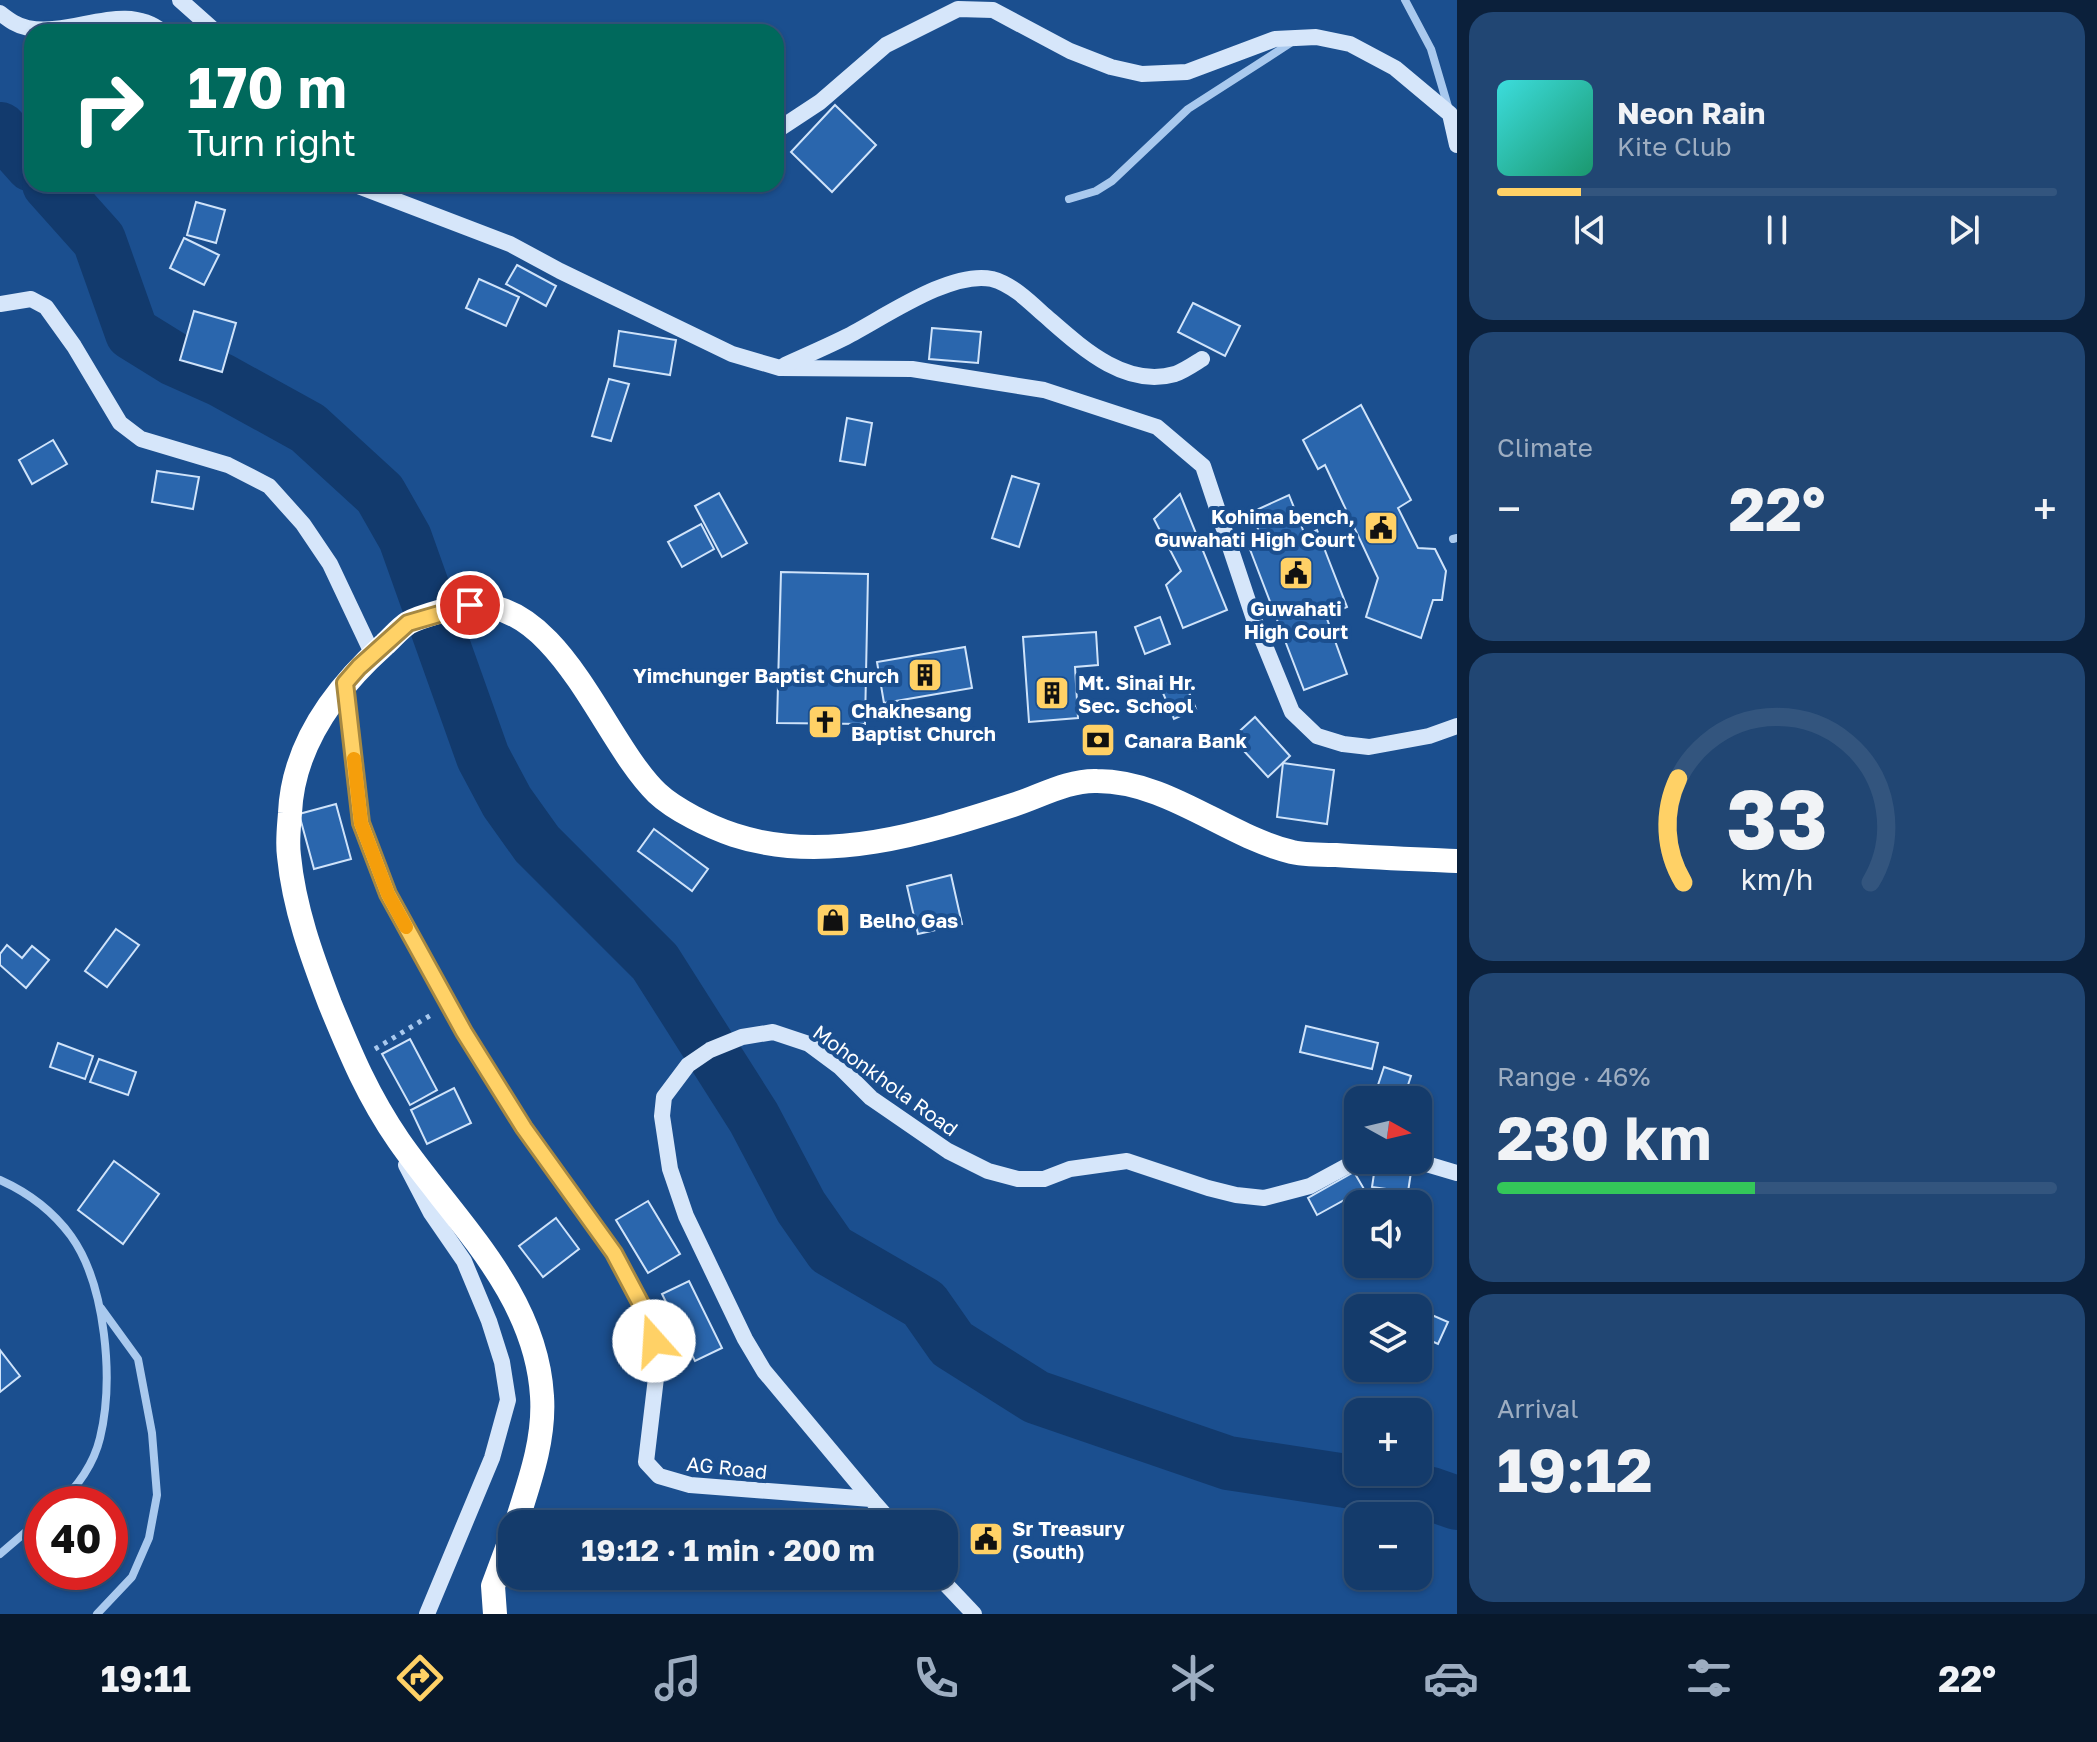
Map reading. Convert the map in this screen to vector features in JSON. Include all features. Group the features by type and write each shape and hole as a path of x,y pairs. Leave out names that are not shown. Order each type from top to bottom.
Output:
{"highway":[{"path":"520,1510 537,1455 543,1397 533,1344 507,1288 462,1222 400,1142 357,1070 307,946 288,854 291,785 318,721 345,683 408,623 470,605 498,608 524,621 568,661 612,732 658,794 701,822 737,836 785,846 845,846 921,832 1017,803 1058,787 1096,780 1136,786 1294,853 1457,861"},
{"path":"495,1614 493,1586 498,1573"}],"street":[{"path":"180,0 207,24"},
{"path":"1405,0 1431,49 1457,145"},
{"path":"784,126 820,102 886,45 958,9 993,10 1070,51 1111,67 1142,74 1187,72 1275,39 1316,37 1350,44 1395,68 1450,114"},
{"path":"60,24 104,10 138,10 158,24"},
{"path":"0,13 24,27"},
{"path":"1069,199 1096,191 1112,181 1188,109 1300,38"},
{"path":"374,192 510,244 732,354 780,368 912,369 1044,390 1157,427 1203,466 1254,619 1292,712 1308,728 1317,736 1369,747 1429,736 1457,726"},
{"path":"780,368 934,291 968,279 992,279 1021,294 1119,371 1147,376 1175,374 1202,359"},
{"path":"0,304 31,299 46,307 74,346 120,423 141,439 228,465 269,486 303,524 330,564 373,655"},
{"name":"AG Road","path":"345,683 361,823 388,894 448,1004 524,1128 614,1253 650,1321 658,1361 646,1462 659,1476 690,1485 871,1499"},
{"name":"Mohonkhola Road","path":"871,1499 764,1371 745,1339 686,1216 670,1169 662,1116 664,1097 688,1065 699,1057 742,1037 773,1032 809,1044 840,1067 871,1098 948,1151 988,1171 1018,1179 1044,1179 1070,1169 1127,1161 1208,1188 1264,1198 1310,1186 1344,1168"},
{"path":"357,1070 431,1213 464,1261 502,1362 508,1400 492,1458 427,1614"},
{"path":"1432,1166 1457,1173"},
{"path":"0,1180 46,1206 72,1237 91,1274 104,1346 106,1385 100,1438 87,1471 74,1486"},
{"path":"97,1614 132,1577 149,1538 157,1495 152,1433 138,1359 98,1304"},
{"path":"871,1499 881,1510"},
{"path":"0,1554 24,1533"},
{"path":"950,1590 974,1614"}],"path":[{"path":"357,1070 448,1004"}],"building":[{"path":"835,105 876,145 832,192 791,152"},
{"path":"196,202 225,210 216,243 187,235"},
{"path":"184,238 219,255 204,285 170,268"},
{"path":"517,265 556,286 546,306 506,284"},
{"path":"479,279 519,297 506,326 466,308"},
{"path":"1193,303 1240,326 1225,356 1178,332"},
{"path":"194,311 236,323 222,372 180,360"},
{"path":"932,328 981,332 978,363 929,359"},
{"path":"619,331 676,340 670,375 614,366"},
{"path":"609,379 629,384 611,441 592,436"},
{"name":"Kohima bench, Guwahati High Court","path":"1361,405 1411,500 1398,508 1418,548 1435,549 1446,571 1442,600 1433,600 1421,638 1366,617 1378,578 1325,465 1318,469 1303,440"},
{"path":"847,418 872,423 865,465 840,461"},
{"path":"53,440 67,464 32,484 19,460"},
{"path":"157,471 199,477 193,509 152,502"},
{"path":"1012,476 1039,484 1019,547 992,538"},
{"path":"719,493 747,543 722,557 695,506"},
{"path":"1180,494 1227,610 1183,628 1166,585 1181,571 1154,519"},
{"name":"Guwahati High Court","path":"1289,495 1305,535 1317,530 1347,607 1326,616 1347,674 1304,690 1246,539 1259,532 1252,512"},
{"path":"701,524 714,549 682,567 668,542"},
{"name":"Chakhesang Baptist Church","path":"781,572 868,574 865,724 777,723"},
{"path":"1160,617 1170,644 1145,654 1135,627"},
{"name":"Mt. Sinai Hr. Sec. School","path":"1096,632 1098,665 1075,667 1078,718 1029,722 1023,637"},
{"name":"Yimchunger Baptist Church","path":"965,647 972,688 884,703 877,662"},
{"path":"1182,676 1196,709 1174,719 1160,686"},
{"path":"1255,717 1290,756 1268,777 1232,738"},
{"path":"1283,763 1334,770 1327,824 1277,817"},
{"path":"336,804 351,859 314,869 299,814"},
{"path":"654,829 708,869 692,891 638,851"},
{"path":"951,875 962,924 918,934 907,886"},
{"path":"116,929 139,945 107,987 85,971"},
{"path":"7,945 22,958 32,946 49,960 26,988 0,965 0,954"},
{"path":"1306,1026 1378,1043 1372,1069 1300,1052"},
{"path":"410,1039 437,1090 410,1105 382,1054"},
{"path":"58,1043 93,1056 85,1079 50,1067"},
{"path":"99,1059 136,1072 128,1095 90,1082"},
{"path":"1384,1067 1411,1076 1408,1086 1378,1086"},
{"path":"454,1088 471,1123 427,1144 411,1110"},
{"path":"114,1161 159,1194 123,1244 78,1210"},
{"path":"1350,1174 1355,1174 1364,1189 1344,1190 1344,1200 1317,1215 1308,1198"},
{"path":"1374,1174 1411,1174 1408,1190 1372,1187"},
{"path":"648,1201 680,1254 648,1273 616,1220"},
{"path":"556,1218 579,1249 543,1277 519,1246"},
{"path":"689,1281 722,1348 695,1361 662,1294"},
{"path":"1432,1315 1448,1322 1438,1344 1432,1341"},
{"path":"0,1350 20,1376 0,1392"}],"waterway":[{"path":"0,129 24,156"},
{"path":"56,192 99,240 132,333 174,359 221,380 308,428 380,494 405,538 483,757 507,802 537,844 655,962 754,1118 801,1207 831,1250 924,1304 952,1344 1036,1397 1228,1463 1431,1494 1457,1503"}],"slow traffic":[{"path":"354,759 361,823 388,894 406,927"}],"place":[{"name":"Kohima bench, Guwahati High Court","path":"1381,528"},
{"name":"Guwahati High Court","path":"1296,573"},
{"name":"Yimchunger Baptist Church","path":"925,675"},
{"name":"Mt. Sinai Hr. Sec. School","path":"1052,693"},
{"name":"Chakhesang Baptist Church","path":"825,722"},
{"name":"Canara Bank","path":"1098,740"},
{"name":"Belho Gas","path":"833,920"},
{"name":"Sr Treasury (South)","path":"986,1539"}],"route":[{"path":"470,605 408,623 345,683 361,823 388,894 464,1032 524,1128 614,1253 650,1321 654,1341"}]}
